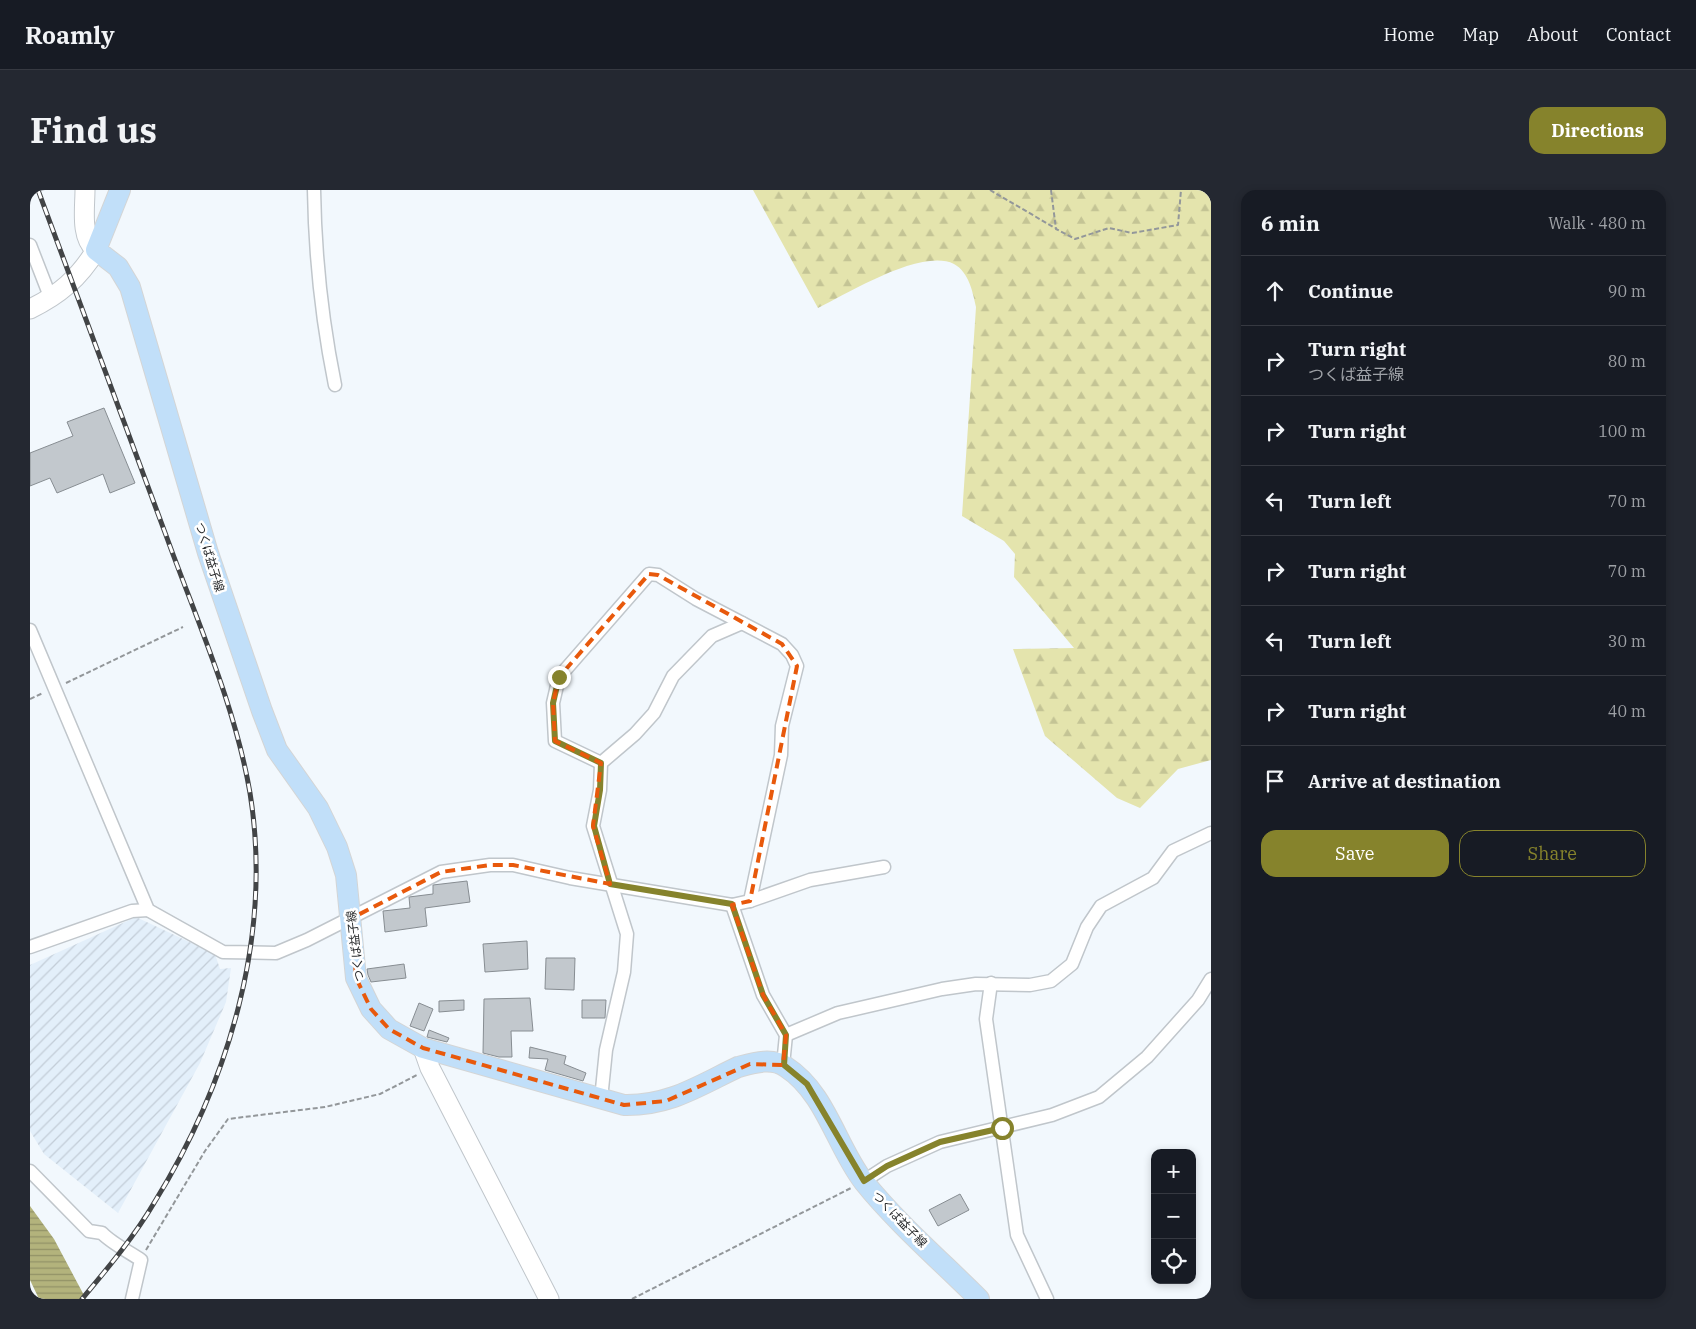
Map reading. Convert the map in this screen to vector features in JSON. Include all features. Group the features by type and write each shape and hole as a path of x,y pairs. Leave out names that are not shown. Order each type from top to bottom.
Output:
{"main road":[{"path":"96,250 120,190"},
{"name":"つくば益子線","path":"96,250 118,267 130,287 208,553 277,750 318,808 334,841 346,875 352,918 356,978 363,996 371,1009 389,1029 424,1048 624,1105 641,1106 666,1102 738,1067 761,1062 784,1065 807,1084 864,1181 979,1299"}],"street":[{"path":"30,309 51,299 73,282 96,250 88,241 86,234 85,190"},
{"path":"314,190 315,232 324,330 335,385"},
{"path":"30,245 51,299"},
{"path":"601,763 555,741 553,703 559,677 649,574 658,575 696,599 782,644 792,655 796,666 782,726 780,755 750,901"},
{"path":"601,1099 606,1050 624,972 626,934 594,826 600,790 601,763 635,734 654,713 673,676 712,636 742,623"},
{"path":"30,630 148,910"},
{"path":"786,1035 838,1013 942,989 991,984 1030,985 1051,981 1072,964 1087,927 1101,906 1153,878 1173,852 1211,833"},
{"path":"30,948 132,911 148,910 223,952 276,953 352,918 441,872 490,865 513,865 610,884 732,904 750,901 810,880 884,867"},
{"path":"732,904 763,995 786,1035 784,1065"},
{"path":"864,1181 887,1166 940,1142 1052,1116 1100,1097 1147,1057 1198,1000 1211,978"},
{"path":"991,984 986,1019 1017,1235 1047,1299"},
{"path":"424,1048 430,1068 549,1299"},
{"path":"30,1171 89,1231 102,1233 109,1241 119,1244 141,1260 132,1299"}],"path":[{"path":"990,190 1075,239 1109,228 1132,233 1178,225 1181,190"},
{"path":"1051,190 1056,229"},
{"path":"30,699 183,627"},
{"path":"141,1260 205,1151 228,1119 325,1107 380,1094 430,1068"},
{"path":"632,1299 864,1181"}],"highlighted area":[{"path":"649,574 658,575 782,644 797,666 750,901 732,905 763,995 786,1035 783,1065 750,1064 666,1101 624,1105 423,1048 389,1029 371,1009 356,978 352,918 441,872 490,865 513,865 610,884 593,826 601,763 555,741 553,703 559,677"}],"shaded area":[{"path":"136,917 215,954 220,969 231,968 226,1002 200,1063 118,1213 44,1154 30,1131 30,965"},
{"path":"30,1206 54,1239 86,1299 39,1299 30,1280"}],"green space":[{"path":"753,190 1211,190 1211,760 1178,769 1140,808 1117,798 1045,736 1013,649 1074,648 1014,577 1015,554 1004,541 962,516 976,307 967,277 954,264 940,261 923,262 885,274 818,308"}],"building":[{"path":"104,408 135,483 110,493 103,474 57,493 50,478 30,486 30,453 73,436 67,422"},
{"path":"467,881 470,902 425,908 427,926 385,932 383,911 410,908 409,897 433,894 433,885"},
{"path":"527,941 528,969 485,972 483,944"},
{"path":"546,958 575,958 574,990 545,989"},
{"path":"404,964 406,978 371,982 368,975 367,969"},
{"path":"530,998 533,1031 511,1031 512,1057 499,1057 483,1053 484,999"},
{"path":"464,1000 464,1010 439,1012 439,1001"},
{"path":"582,1000 606,1000 605,1018 582,1018"},
{"path":"419,1003 433,1009 424,1031 410,1026"},
{"path":"429,1030 449,1038 447,1042 427,1037"},
{"path":"530,1047 566,1056 564,1064 586,1073 583,1081 545,1070 548,1059 529,1058"},
{"path":"960,1194 969,1210 938,1226 929,1210"}],"railway":[{"path":"38,190 225,696 235,728 250,793 256,846 255,900 250,953 239,1006 223,1058 204,1108 181,1156 146,1216 82,1299"}],"route":[{"path":"559,677 553,703 555,741 574,752 601,763 600,790 594,826 610,884 656,894 732,904 763,995 786,1035 784,1065 807,1084 864,1181 887,1166 940,1142 1002,1128"}]}
